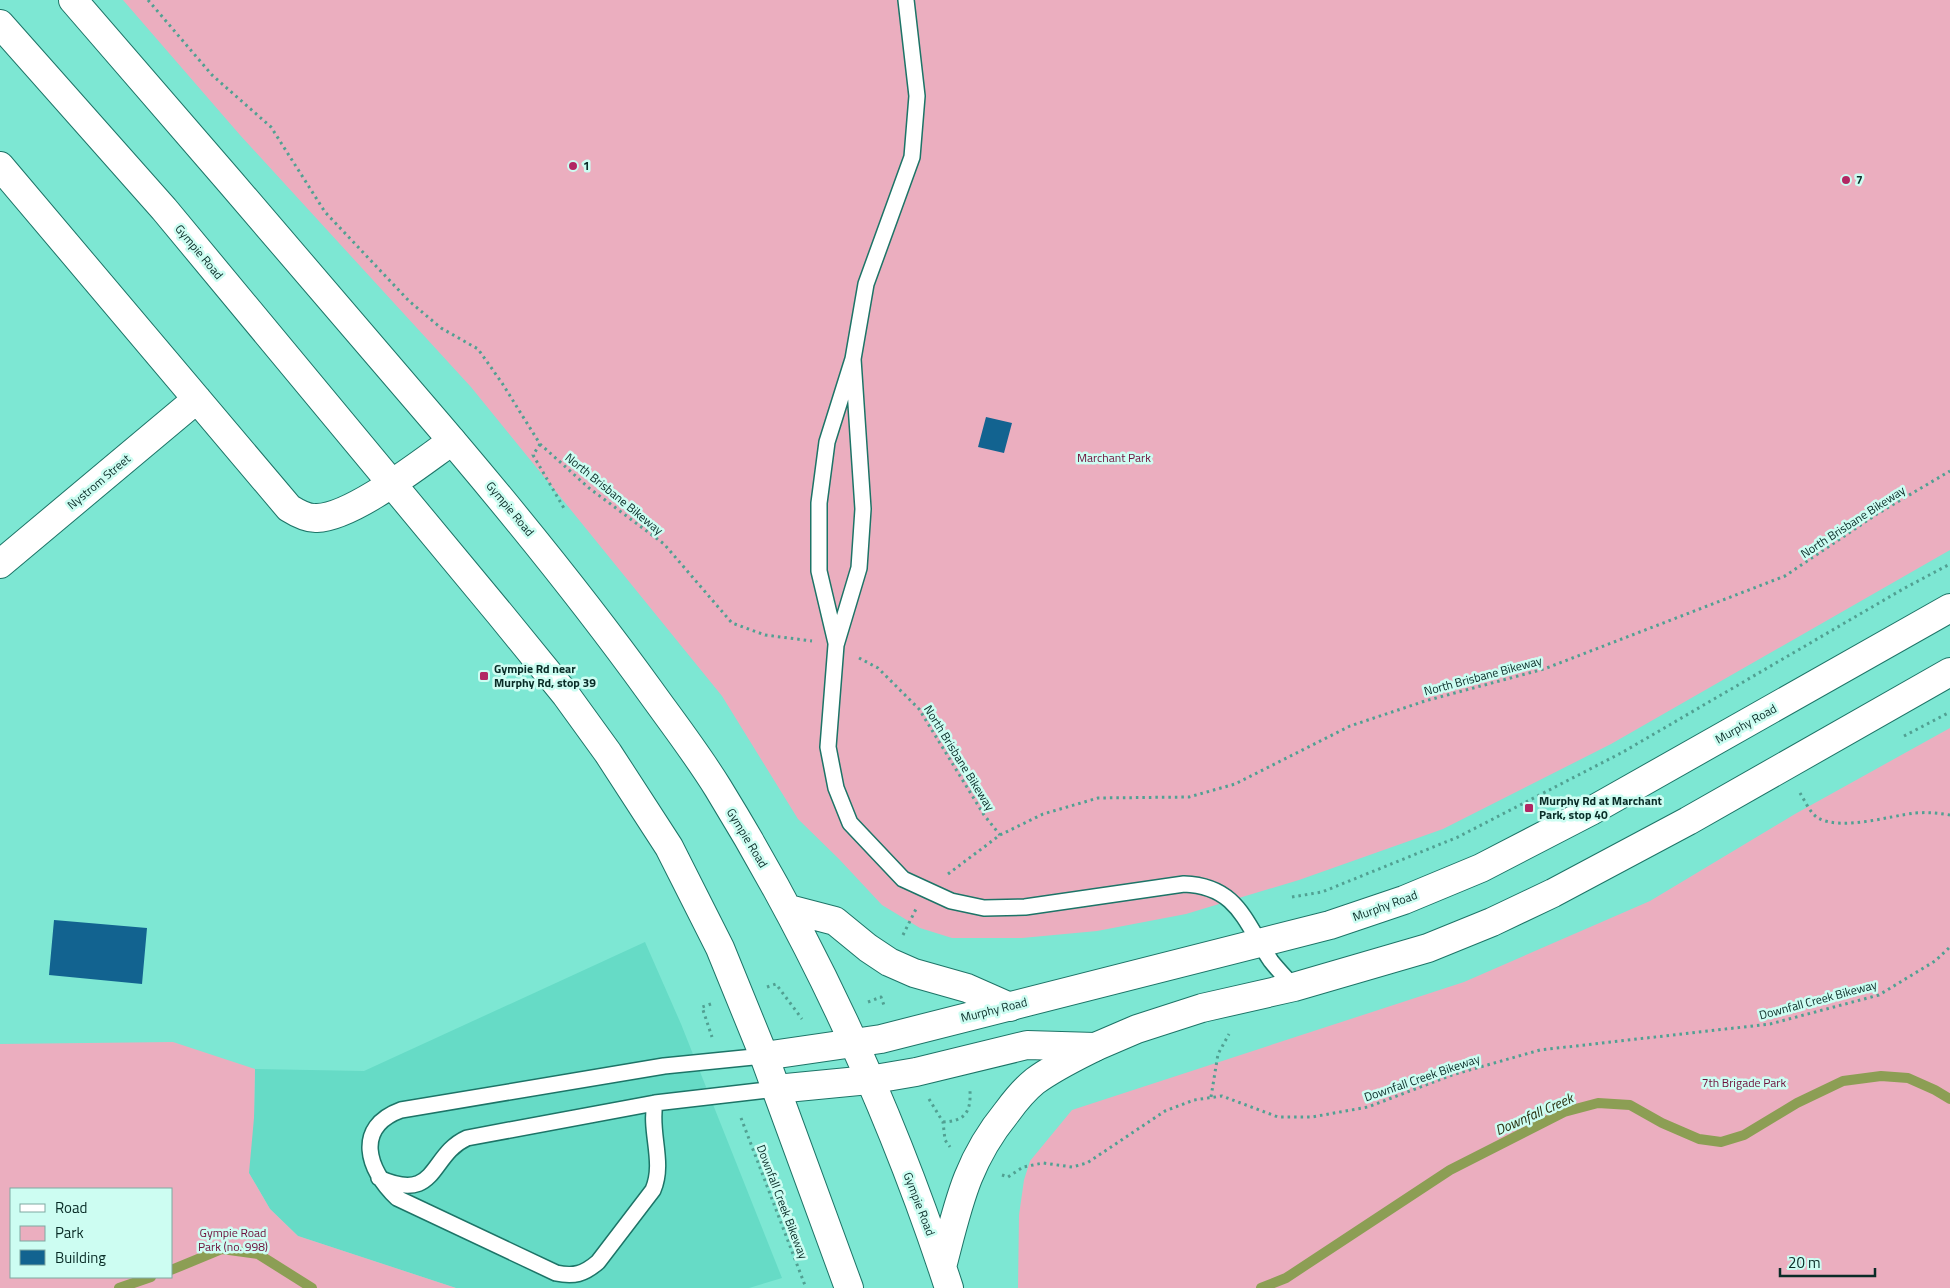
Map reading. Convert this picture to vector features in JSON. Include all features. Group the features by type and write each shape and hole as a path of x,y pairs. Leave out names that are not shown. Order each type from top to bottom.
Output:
{"main road":[{"name":"Gympie Road","path":"73,0 452,441 544,551 605,629 716,784 789,909 853,1044 918,1199 946,1277"},
{"name":"Gympie Road","path":"0,24 164,209 566,695 649,815 669,847 716,939 764,1056 849,1288"},
{"path":"0,166 289,508 301,515 316,519 331,516 357,504 391,484 452,441"},
{"name":"Nystrom Street","path":"0,564 197,399"},
{"name":"Murphy Road","path":"764,1056 881,1039 1330,925 1395,903 1480,868 1591,811 1950,608"},
{"path":"946,1277 968,1174 984,1143 1019,1096 1059,1065 1095,1047 1164,1020 1202,1008 1294,987 1428,948 1492,922 1553,893 1688,821 1950,672"},
{"path":"789,909 835,920 868,948 889,962 914,973 967,988 1010,1006"},
{"path":"776,1089 869,1080 916,1072 1027,1045 1095,1047"}],"lane":[{"path":"836,645 819,571 819,503 827,442 852,359 866,284 912,157 917,96 906,0"},
{"path":"852,359 863,509 859,568 836,645 828,747 836,788 850,823 903,878 926,891 951,901 984,908 1026,906 1184,884 1202,885 1229,898 1239,910 1272,963 1294,987"},
{"path":"655,1103 653,1124 658,1179 653,1190 598,1262 588,1270 576,1275 556,1273 407,1204 397,1198 378,1178 371,1157 372,1136 376,1127 382,1119 401,1110 664,1066 764,1056"},
{"path":"378,1178 398,1184 421,1183 429,1178 457,1142 467,1138 655,1103 776,1089"}],"path":[{"name":"North Brisbane Bikeway","path":"148,0 212,75 270,127 325,212 409,300 441,328 478,349 502,383 540,444 589,488 664,544 732,624 765,635 836,645 878,668 919,710 984,815 1000,835"},
{"path":"540,444 533,455 565,510"},
{"name":"North Brisbane Bikeway","path":"926,891 1000,835 1043,814 1098,798 1189,797 1235,784 1350,726 1425,701 1544,669 1660,626 1785,576 1877,514 1950,471"},
{"path":"1292,898 1322,892 1458,837 1623,752 1903,589 1950,564"},
{"path":"1900,738 1950,712"},
{"path":"1799,790 1811,812 1818,818 1832,822 1865,821 1915,813 1950,815"},
{"path":"900,940 926,891"},
{"name":"Downfall Creek Bikeway","path":"996,1172 1008,1177 1023,1167 1043,1163 1072,1167 1087,1163 1165,1111 1194,1100 1222,1096 1278,1117 1312,1117 1368,1107 1452,1074 1540,1050 1770,1024 1879,995 1935,961 1950,947"},
{"path":"764,988 776,984 806,1024"},
{"path":"867,1003 881,997 887,1014"},
{"path":"1211,1097 1218,1054 1248,998"},
{"path":"711,1032 702,1007 714,1003"},
{"path":"943,1122 962,1118 968,1109 970,1096 966,1060"},
{"path":"927,1094 934,1110 943,1122 944,1140 954,1149"},
{"name":"Downfall Creek Bikeway","path":"743,1121 806,1288"}],"shaded area":[{"path":"645,942 681,1024 782,1278 749,1288 456,1288 298,1236 270,1209 249,1173 248,1119 254,1118 255,1069 364,1071"}],"green space":[{"name":"Marchant Park","path":"123,0 1950,0 1950,550 1611,744 1443,829 1299,880 1186,914 1097,931 1022,938 952,938 920,928 882,905 798,819 722,696 471,387 240,135"},
{"name":"7th Brigade Park","path":"1950,728 1950,1288 1018,1288 1019,1215 1024,1180 1030,1161 1072,1110 1464,982 1650,901 1795,814"},
{"name":"Gympie Road Park (no. 998)","path":"173,1042 255,1069 254,1118 249,1173 270,1209 298,1236 456,1288 0,1288 0,1044"}],"building":[{"path":"986,417 1012,423 1004,453 978,447"},
{"path":"54,920 147,928 142,984 49,975"}],"waterway":[{"name":"Downfall Creek","path":"1261,1288 1286,1278 1450,1170 1564,1112 1598,1103 1630,1105 1662,1123 1699,1139 1721,1142 1744,1135 1797,1103 1843,1081 1881,1076 1908,1078 1950,1099"},
{"name":"Downfall Creek","path":"172,1270 222,1249 258,1254 312,1288"},
{"name":"Downfall Creek","path":"119,1288 148,1278"}],"place":[{"name":"1","path":"573,166"},
{"name":"7","path":"1846,180"},
{"name":"Gympie Rd near Murphy Rd, stop 39","path":"484,676"},
{"name":"Murphy Rd at Marchant Park, stop 40","path":"1529,808"}]}
